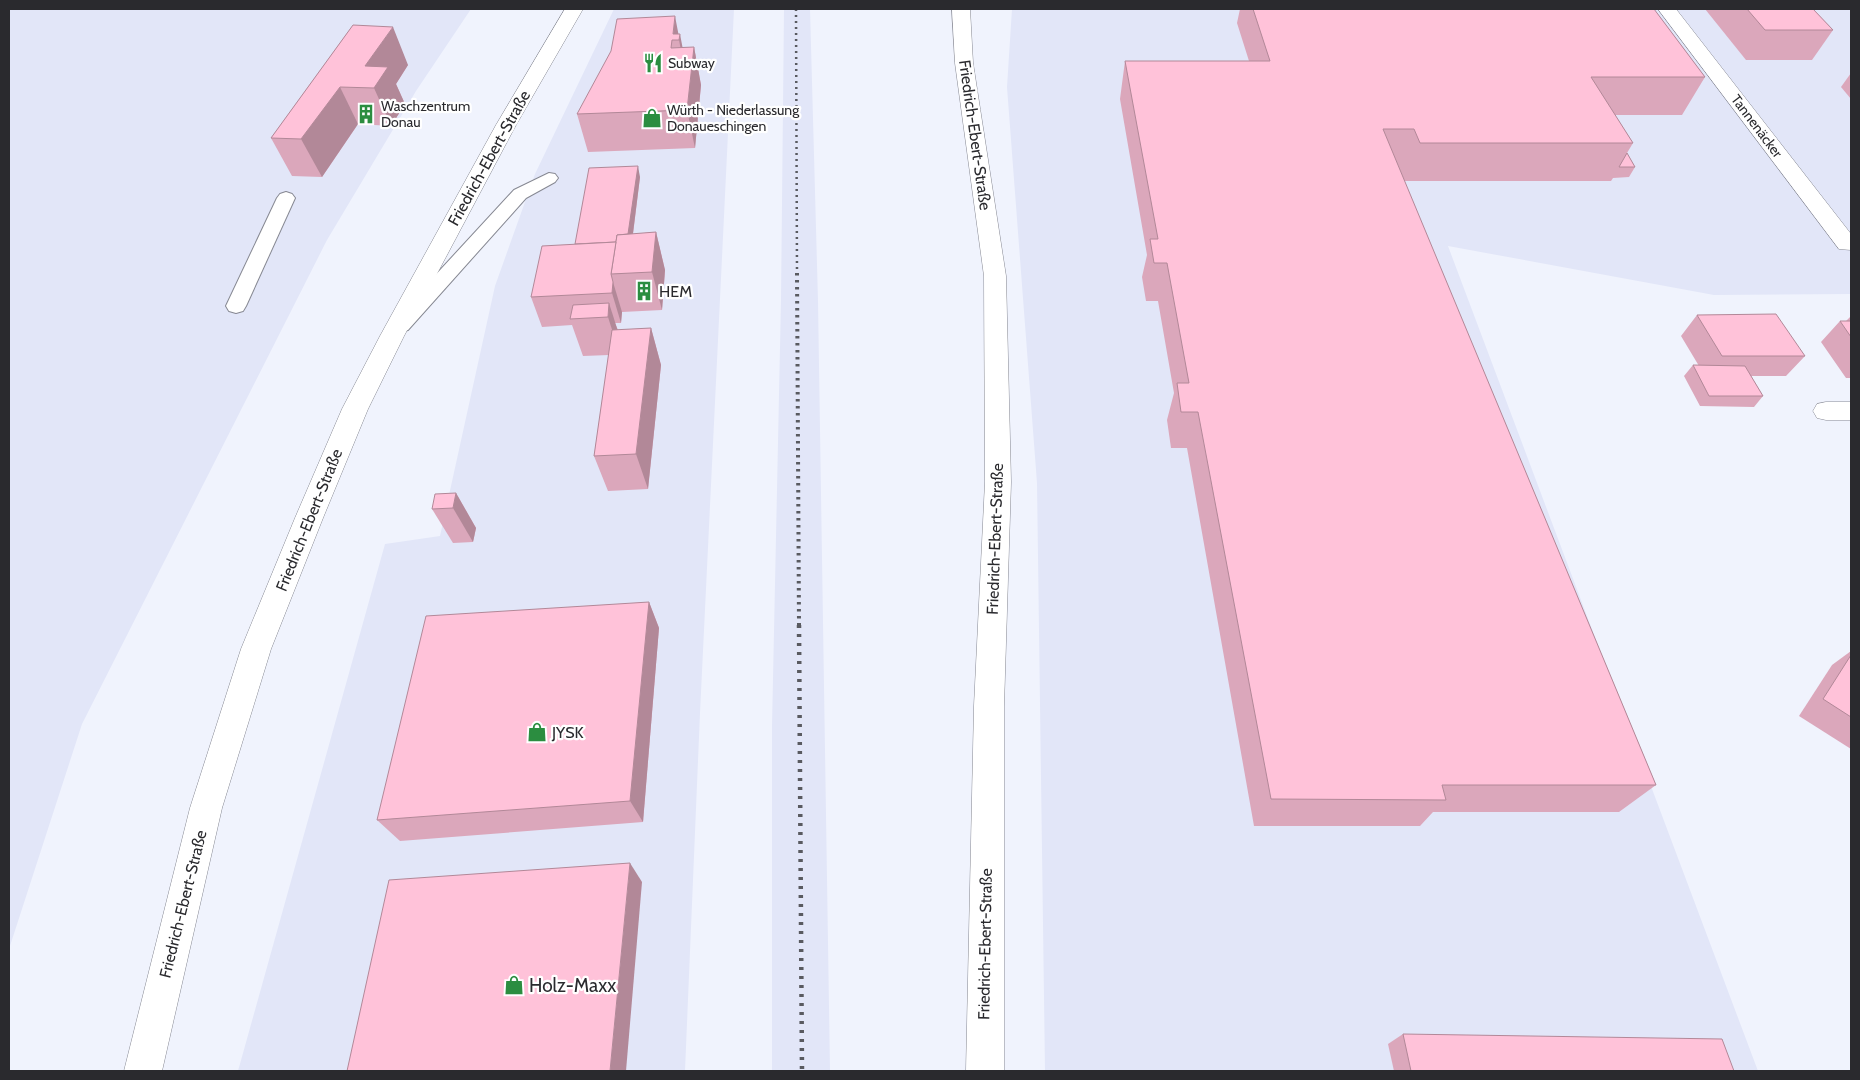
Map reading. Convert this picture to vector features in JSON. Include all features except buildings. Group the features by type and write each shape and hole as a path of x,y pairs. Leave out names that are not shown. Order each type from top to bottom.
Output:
{"street":[{"name":"Friedrich-Ebert-Straße","path":"143,1071 206,808 256,649 355,409 392,336 506,125 574,9"},
{"name":"Friedrich-Ebert-Straße","path":"961,9 964,64 995,276 998,482 989,706 985,1071"},
{"name":"Tannenäcker","path":"1667,9 1849,247"},
{"path":"1826,411 1851,411"}],"lane":[{"path":"392,336 520,194 549,178"},
{"path":"236,306 286,198"}],"shaded area":[{"path":"9,9 471,9 416,91 327,240 82,724 9,949"},
{"path":"614,9 734,9 700,713 685,1071 238,1071 385,544 440,536 495,286 535,174"},
{"path":"784,9 810,9 818,301 830,1071 772,1071 772,726 781,300"},
{"path":"1012,9 1851,9 1851,294 1714,295 1448,246 1758,1071 1045,1071 1037,483 1007,87"}],"railway":[{"path":"796,9 797,274"},
{"path":"797,273 799,626"},
{"path":"799,625 802,1071"}],"place":[{"name":"Subway","path":"653,63"},
{"name":"Waschzentrum Donau","path":"366,114"},
{"name":"Würth - Niederlassung Donaueschingen","path":"652,118"},
{"name":"HEM","path":"644,291"},
{"name":"JYSK","path":"537,732"},
{"name":"Holz-Maxx","path":"514,985"}]}
